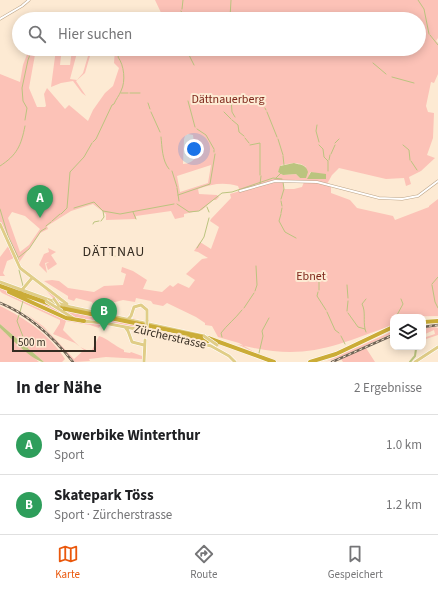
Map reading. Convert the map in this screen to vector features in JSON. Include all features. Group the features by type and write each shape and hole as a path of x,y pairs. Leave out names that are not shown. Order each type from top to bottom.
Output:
{"highway":[{"path":"0,287 66,318 84,321"},
{"path":"0,287 58,307 208,338 274,362"},
{"path":"8,292 63,311 225,341 253,355"},
{"path":"58,307 105,315"},
{"path":"426,321 438,319"},
{"path":"310,362 336,354 390,329"},
{"path":"320,362 339,355 390,330"},
{"path":"172,336 205,338 265,362"}],"main road":[{"path":"0,224 17,265 61,302 74,307"},
{"path":"21,291 32,278"},
{"path":"32,278 64,312"},
{"name":"Zürcherstrasse","path":"0,282 56,305 72,318 135,328 172,336"},
{"name":"Zürcherstrasse","path":"21,291 105,315 128,319 205,338 217,345 234,362"},
{"path":"128,319 131,316 133,308 137,305 145,306 147,321 144,361"},
{"path":"135,321 132,316 137,307 144,307 147,314"},
{"path":"124,327 130,335 133,343 144,345"},
{"path":"130,335 132,330 135,328"},
{"name":"Zürcherstrasse","path":"205,338 211,346 229,356"},
{"path":"144,355 145,340"},
{"path":"415,362 438,347"}],"street":[{"path":"0,19 29,0"},
{"path":"240,191 274,181 317,182 378,198 402,199 417,196 438,181"}],"green space":[{"path":"155,0 438,0 438,38 436,41 438,43 438,74 434,83 431,82 426,106 428,112 434,113 433,138 427,155 435,158 421,171 409,177 411,184 406,186 404,178 386,179 339,168 332,175 327,184 331,185 331,193 350,200 357,208 393,216 395,220 429,207 438,199 438,316 426,316 426,314 390,314 390,326 352,340 317,350 281,352 243,345 218,337 212,326 205,325 205,323 196,317 167,303 163,306 153,304 151,301 136,298 135,302 123,300 104,305 102,313 89,310 94,306 92,302 76,298 74,301 68,299 68,296 44,281 59,281 68,288 94,292 104,286 123,285 126,274 121,272 122,267 133,271 147,280 143,289 162,292 170,285 173,287 178,283 189,288 195,280 186,274 202,259 208,258 194,251 200,242 211,249 219,227 210,221 211,219 231,198 230,194 240,191 238,186 227,184 213,185 198,189 199,194 217,195 219,197 216,200 213,200 202,210 184,214 184,217 175,219 171,211 136,216 136,219 106,220 106,214 93,204 71,211 47,226 48,229 40,233 20,261 20,264 17,265 14,258 7,261 3,273 5,276 0,276 0,257 9,245 0,224 0,74 20,82 26,56 35,56 29,88 37,107 46,106 44,94 47,88 65,109 69,105 88,121 93,110 105,93 113,86 119,68 114,63 114,56 426,56 426,12 161,12","holes":["188,134 193,135 196,157 191,162 183,164 185,136","294,163 301,164 306,167 304,178 300,178 296,174 283,175 278,172 281,165","211,165 208,183 180,192 177,176","310,172 326,175 326,179 308,179","283,181 304,182 302,187 284,189","12,212 25,216 40,229 29,245 20,252 8,218"]},
{"path":"55,56 61,56 60,65 70,65 71,56 76,56 70,79 77,80 83,73 88,56 90,56 85,73 76,81 86,96 73,81 61,83 51,87"},
{"path":"48,248 56,252 51,255 57,264 48,270 46,264 49,262 45,263 47,273 39,265 44,254 49,252"},
{"path":"0,283 49,301 54,299 41,285 60,301 69,305 133,318 146,323 143,330 102,322 99,328 66,321 63,330 80,346 53,334 60,323 60,320 2,293 0,291"},
{"path":"0,306 19,316 36,328 52,342 65,359 62,362 44,362 0,324"},
{"path":"24,312 44,327 74,359 84,350 80,347 91,352 99,336 124,350 124,352 131,352 142,356 142,359 106,357 89,359 90,361 75,362 47,331"},
{"path":"0,328 39,362 0,362"},
{"path":"426,328 438,328 438,335 426,339 426,337 435,334 434,330 426,334"},
{"path":"390,332 390,334 340,357 325,362"},
{"path":"237,344 243,345 256,353"},
{"path":"366,348 375,362 343,362 341,359"}],"shaded area":[{"path":"294,163 302,165 307,169 308,172 306,178 300,178 296,174 283,175 278,172 280,166"},
{"path":"311,172 326,174 326,179 307,179"},
{"path":"0,324 44,362 34,358 21,348 0,328"}],"waterway":[{"path":"182,9 183,0"},
{"path":"230,12 231,0"},
{"path":"418,0 425,12"},
{"path":"426,19 429,34"},
{"path":"430,35 438,45"},
{"path":"25,120 27,108 23,101 22,88 29,56"},
{"path":"93,142 123,87 124,73 118,56"},
{"path":"190,56 194,65"},
{"path":"373,63 386,74"},
{"path":"392,77 414,83"},
{"path":"121,93 128,93"},
{"path":"130,93 140,93"},
{"path":"231,99 232,112 235,117"},
{"path":"188,101 195,127"},
{"path":"148,103 150,109"},
{"path":"151,112 160,132"},
{"path":"224,112 231,119"},
{"path":"267,112 277,137"},
{"path":"232,120 238,125 239,132 244,136"},
{"path":"317,125 316,131 319,142"},
{"path":"0,166 11,158 20,145 25,126"},
{"path":"197,129 206,135 214,149"},
{"path":"161,137 164,158 169,169"},
{"path":"245,138 249,143"},
{"path":"278,139 283,155"},
{"path":"335,143 339,139"},
{"path":"61,214 67,208 70,172 84,157 92,143"},
{"path":"250,145 260,143 260,175"},
{"path":"319,145 323,149 324,157 328,161 328,171"},
{"path":"331,154 335,145"},
{"path":"403,145 409,150 410,160"},
{"path":"178,195 210,184 215,154"},
{"path":"329,160 330,155"},
{"path":"283,156 284,165"},
{"path":"411,161 417,170"},
{"path":"172,171 177,187"},
{"path":"276,178 281,173"},
{"path":"260,184 261,176"},
{"path":"177,204 189,212 199,211 222,193 232,192 273,178 282,179"},
{"path":"281,199 284,189 283,182"},
{"path":"177,188 179,201"},
{"path":"281,201 282,206"},
{"path":"74,208 94,202 103,211 120,214 174,204"},
{"path":"207,207 209,212"},
{"path":"281,213 282,208"},
{"path":"0,209 8,236 18,260"},
{"path":"101,221 104,217 103,211"},
{"path":"133,212 136,219"},
{"path":"52,221 60,214"},
{"path":"281,214 279,221 285,232 296,238"},
{"path":"197,248 204,237 209,218"},
{"path":"93,224 94,222 99,221"},
{"path":"46,226 51,222"},
{"path":"19,257 29,249 41,231 46,228"},
{"path":"107,249 111,249 110,254"},
{"path":"111,255 115,256"},
{"path":"255,291 257,285 256,266"},
{"path":"19,270 23,286"},
{"path":"432,284 438,277"},
{"path":"319,278 319,290"},
{"path":"347,285 348,298"},
{"path":"432,285 435,302 438,308"},
{"path":"318,292 317,296 326,310"},
{"path":"244,308 254,293"},
{"path":"365,329 364,310 362,304 366,299"},
{"path":"398,314 403,304 401,299"},
{"path":"20,312 23,301"},
{"path":"347,311 348,301"},
{"path":"222,337 221,333 242,310"},
{"path":"327,312 335,330 339,333"},
{"path":"348,313 358,327 365,329 366,332"},
{"path":"19,315 17,321 27,347"},
{"path":"259,353 263,336 262,331 269,318"},
{"path":"341,336 345,344"},
{"path":"410,362 415,356 416,350"}],"railway":[{"path":"0,303 31,320 49,336 73,362"},
{"path":"426,327 438,325"},
{"path":"332,362 390,336"}],"place":[{"name":"Powerbike Winterthur","path":"40,218"},
{"name":"Skatepark Töss","path":"104,331"}],"district":[{"name":"DÄTTNAU","path":"114,252"}],"park label":[{"name":"Dättnauerberg","path":"228,99"},
{"name":"Ebnet","path":"311,276"}]}
